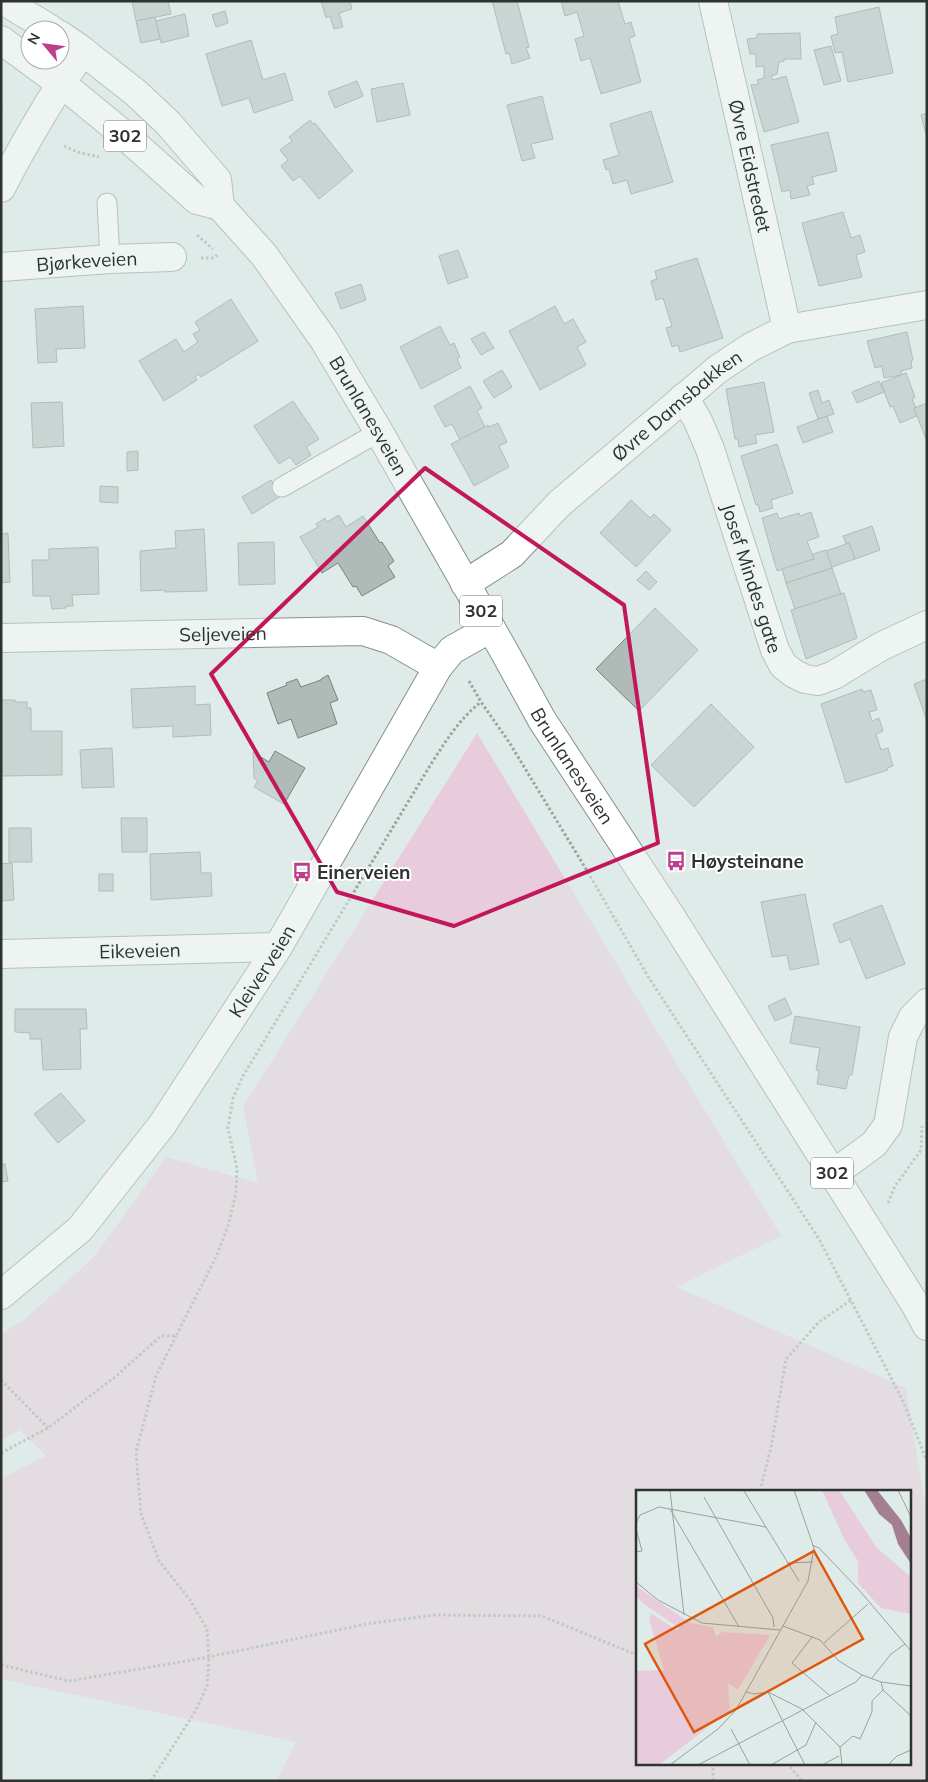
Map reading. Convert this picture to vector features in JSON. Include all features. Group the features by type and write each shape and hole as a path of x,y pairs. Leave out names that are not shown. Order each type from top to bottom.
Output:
{"street":[{"path":"4,1 35,20"},
{"name":"Øvre Eidstredet","path":"713,1 787,329"},
{"name":"302","path":"1,40 61,83 122,133 197,200 220,206 216,180 193,150 136,92 70,42"},
{"path":"1,188 33,128 83,51"},
{"name":"Brunlanesveien","path":"220,206 264,255 324,340 379,432 542,720 670,915 927,1326"},
{"name":"Bjørkeveien","path":"1,267 110,259 172,257"},
{"name":"Øvre Damsbakken","path":"465,584 512,554 559,504 718,369 750,347 787,329 927,304"},
{"name":"Josef Mindes gate","path":"684,397 698,421 710,449 775,650 782,665 805,679 818,681 896,639 927,625"},
{"name":"Kleiverveien","path":"1,1295 80,1229 162,1125 278,947 438,667 452,650 491,628"},
{"name":"Seljeveien","path":"1,638 363,632 391,640 438,667"},
{"name":"Eikeveien","path":"1,954 278,947"},
{"path":"833,1174 874,1144 888,1125 904,1037 913,1017 927,1003"}],"lane":[{"path":"107,203 110,259"},
{"path":"282,487 379,432"}],"path":[{"path":"468,680 519,759 650,978 819,1239 902,1399 927,1462"},
{"path":"151,1781 196,1710 207,1686 209,1657 207,1629 190,1600 159,1561 141,1514 136,1452 156,1376 216,1257 228,1226 236,1193 237,1168 228,1128 231,1109 239,1084 431,764 457,725 481,702"},
{"path":"888,1206 888,1200 895,1186 921,1150 922,1121"},
{"path":"760,1490 771,1447 786,1359 819,1322 851,1300"},
{"path":"1,1453 48,1428 115,1378 161,1336 176,1336"},
{"path":"1,1380 48,1428"},
{"path":"1,1665 69,1681 209,1657 366,1624 434,1616 542,1616 636,1656"},
{"path":"713,1764 713,1781"},
{"path":"788,1764 802,1781"}],"highlighted area":[{"path":"425,468 624,605 658,843 454,926 337,892 211,674"}],"shaded area":[{"path":"477,733 781,1236 677,1287 906,1388 927,1516 927,1781 276,1781 296,1742 1,1679 1,1478 46,1456 20,1430 1,1440 1,1334 25,1319 94,1257 166,1157 258,1183 243,1107"}],"building":[{"path":"132,1 168,1 171,14 136,21"},
{"path":"321,1 350,1 352,9 339,13 343,27 334,29 330,16 326,18"},
{"path":"492,1 517,1 529,47 526,48 530,58 512,64 509,53 506,54"},
{"path":"561,1 618,1 625,24 631,22 635,36 629,38 641,82 601,94 590,58 581,61 575,39 584,36 577,12 565,16"},
{"path":"879,7 893,73 848,82 842,52 835,53 831,36 838,34 835,17"},
{"path":"225,11 228,23 216,27 212,15"},
{"path":"185,14 189,36 161,43 156,21"},
{"path":"155,17 160,39 141,43 136,21"},
{"path":"800,33 801,59 784,59 784,61 779,62 777,74 771,76 773,80 786,76 799,122 764,132 751,85 759,84 757,80 764,78 764,66 756,67 756,54 750,54 747,39 757,38 757,34"},
{"path":"251,40 263,80 285,73 293,100 254,113 249,98 222,106 206,54"},
{"path":"831,46 841,81 824,85 814,50"},
{"path":"357,81 363,96 335,108 328,92"},
{"path":"403,83 410,115 377,122 371,89"},
{"path":"542,96 553,139 531,144 535,158 522,161 507,105"},
{"path":"651,111 673,182 631,194 627,180 613,184 609,169 606,170 603,160 619,155 610,124"},
{"path":"927,113 927,138 921,115"},
{"path":"310,120 313,124 315,123 353,171 319,199 300,176 293,181 281,166 288,160 280,150 292,141 289,137"},
{"path":"828,132 837,171 812,177 814,184 807,186 810,195 791,199 790,190 782,192 771,145"},
{"path":"843,212 851,238 860,235 865,252 856,255 862,277 819,286 802,223"},
{"path":"458,250 468,277 448,284 439,256"},
{"path":"697,258 723,338 680,352 678,345 672,347 666,328 672,326 663,298 656,300 651,281 657,279 655,271"},
{"path":"361,284 366,300 341,309 335,293"},
{"path":"231,299 258,341 201,377 199,374 195,377 197,380 164,401 139,361 176,339 184,352 198,342 193,334 200,330 195,322"},
{"path":"83,306 85,348 56,349 57,362 38,363 35,309"},
{"path":"555,306 564,324 573,319 586,342 577,347 586,365 540,390 509,331"},
{"path":"440,326 450,345 454,343 460,357 457,359 461,368 421,389 400,347"},
{"path":"484,332 494,348 481,355 471,339"},
{"path":"907,332 913,360 911,361 912,368 901,371 902,375 884,378 882,366 875,368 867,341"},
{"path":"502,370 512,387 494,398 483,381"},
{"path":"906,373 915,397 912,399 919,415 900,423 893,406 890,407 881,383"},
{"path":"879,381 884,392 857,403 852,392"},
{"path":"764,382 774,432 755,435 757,443 739,447 738,439 735,439 726,389"},
{"path":"470,386 482,408 477,411 485,427 460,440 452,424 445,427 434,406"},
{"path":"818,390 822,403 829,400 834,414 818,419 809,393"},
{"path":"293,401 319,439 306,447 311,455 296,465 290,457 279,464 254,426"},
{"path":"62,402 64,446 33,448 31,403"},
{"path":"927,403 927,442 914,408"},
{"path":"827,416 833,432 803,443 797,427"},
{"path":"498,423 507,442 499,446 509,467 474,486 451,444 488,425 489,427"},
{"path":"777,444 793,493 771,500 773,508 760,512 758,504 756,505 741,456"},
{"path":"138,451 138,470 127,471 127,452"},
{"path":"271,480 281,496 252,514 242,497"},
{"path":"100,486 118,487 118,503 100,502"},
{"path":"631,500 650,518 654,514 671,530 636,567 600,533"},
{"path":"811,512 819,537 807,541 814,559 777,571 762,518 777,513 779,519 799,513 800,516"},
{"path":"339,515 346,527 363,516 394,561 388,566 395,577 362,596 356,586 353,587 338,563 322,573 300,537 318,527 316,524 325,518 327,522"},
{"path":"872,526 880,550 855,559 849,543 846,544 843,536"},
{"path":"204,529 207,591 141,591 140,551 176,548 175,531"},
{"path":"8,533 10,582 1,583 1,534"},
{"path":"274,542 275,584 239,585 238,543"},
{"path":"849,543 855,559 832,567 826,551"},
{"path":"98,547 99,594 72,595 73,606 52,609 50,596 33,596 32,560 49,560 49,549"},
{"path":"826,550 832,568 786,583 782,569 814,559 813,554"},
{"path":"832,568 841,594 795,609 786,583"},
{"path":"646,571 657,582 649,590 637,580"},
{"path":"844,593 857,638 806,659 791,610"},
{"path":"655,608 698,650 639,711 596,669"},
{"path":"328,675 338,700 330,703 337,724 298,738 291,719 278,724 267,693 297,679 301,687 321,680"},
{"path":"927,679 927,721 914,684"},
{"path":"195,686 195,705 210,704 211,735 173,737 173,726 133,728 131,689"},
{"path":"862,689 863,692 871,690 877,710 869,712 872,721 879,718 883,731 876,734 881,750 888,748 893,766 887,768 888,770 846,783 821,704"},
{"path":"1,700 27,702 27,708 31,708 31,731 62,731 62,775 1,776"},
{"path":"711,704 754,747 694,807 651,765"},
{"path":"112,748 114,787 82,788 80,750"},
{"path":"275,751 305,768 284,804 254,787 258,781 254,778 253,752 269,762"},
{"path":"121,818 147,818 147,852 122,852"},
{"path":"9,828 31,828 32,862 9,862"},
{"path":"200,852 201,873 211,873 212,896 151,900 150,854"},
{"path":"12,863 14,900 1,901 1,864"},
{"path":"99,874 113,874 113,891 99,891"},
{"path":"805,894 819,964 790,970 787,955 772,957 761,902"},
{"path":"882,905 905,964 866,979 850,939 840,943 833,924"},
{"path":"785,998 792,1014 775,1021 768,1006"},
{"path":"15,1009 86,1009 87,1029 80,1029 81,1069 43,1070 41,1039 30,1039 30,1033 15,1032"},
{"path":"795,1016 860,1027 852,1075 849,1075 846,1089 817,1084 819,1071 816,1070 820,1048 790,1043"},
{"path":"61,1093 85,1121 58,1143 34,1114"},
{"path":"1,1164 5,1164 8,1181 1,1182"}],"place":[{"name":"Høysteinane","path":"676,861"},
{"name":"Einerveien","path":"302,872"}]}
